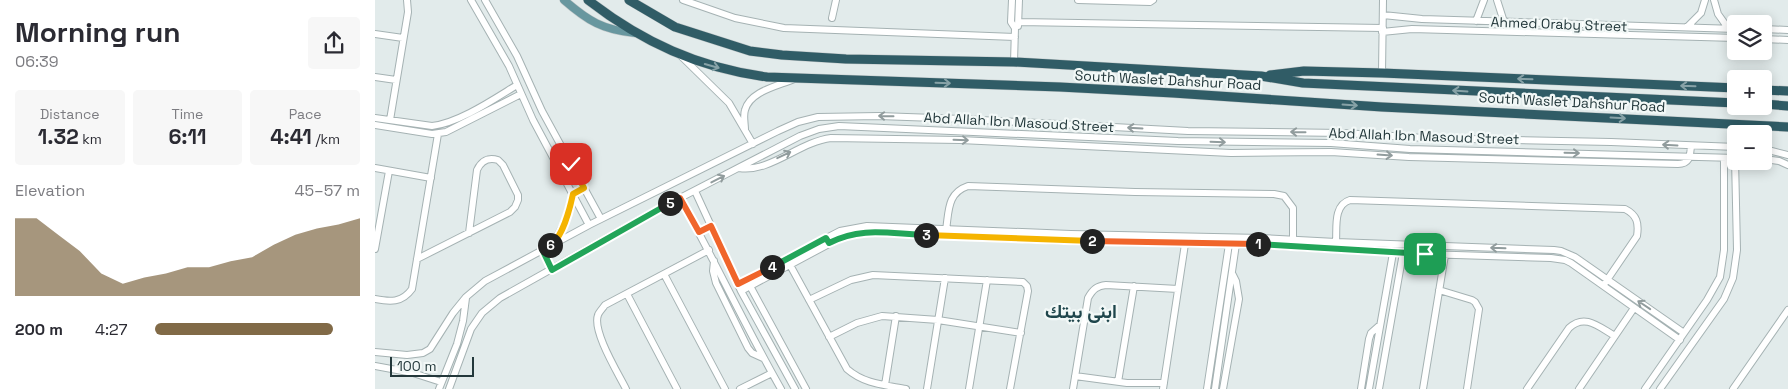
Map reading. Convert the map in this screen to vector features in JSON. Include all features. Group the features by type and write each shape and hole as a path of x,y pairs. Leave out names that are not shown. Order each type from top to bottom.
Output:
{"highway":[{"path":"588,0 635,33"},
{"name":"South Waslet Dahshur Road","path":"629,0 675,27 750,51 782,55 847,59 1014,62 1261,76 1303,83 1727,103"},
{"name":"South Waslet Dahshur Road","path":"635,33 678,54 707,65 737,73 767,77 1060,87 1382,107 1788,127"},
{"path":"1261,76 1304,71 1727,88"},
{"path":"1772,90 1788,90"},
{"path":"1772,105 1788,106"}],"main road":[{"name":"South Waslet Dahshur Road","path":"564,0 585,18 602,27 635,33"}],"street":[{"path":"390,120 408,12 407,0"},
{"path":"471,0 507,62 521,94 589,225"},
{"path":"485,0 517,56 546,118 601,219"},
{"path":"683,0 735,18 784,28 1015,37"},
{"path":"832,18 836,0"},
{"path":"1012,0 1011,22 1017,25 1406,29 1727,38"},
{"path":"1014,62 1019,0"},
{"path":"1078,0 1150,2 1153,0"},
{"path":"1382,73 1383,0"},
{"path":"1475,21 1483,0"},
{"path":"1497,0 1504,22"},
{"path":"1687,28 1701,13 1705,0"},
{"path":"1714,0 1718,14 1727,27"},
{"name":"Ahmed Oraby Street","path":"1383,15 1413,19 1727,28"},
{"path":"1552,24 1552,32"},
{"path":"1772,29 1788,30"},
{"path":"375,34 403,38"},
{"path":"1772,39 1788,40"},
{"path":"678,54 723,97 753,144"},
{"path":"507,62 517,56"},
{"path":"375,77 396,80"},
{"path":"745,131 744,113 747,104 753,97 798,78"},
{"path":"375,125 412,127 432,126 450,122 517,85"},
{"path":"505,92 509,95 509,100"},
{"path":"375,118 390,120 439,134 454,130 521,94"},
{"name":"Abd Allah Ibn Masoud Street","path":"377,353 413,355 426,352 466,297 480,284 601,219 797,122 818,116 909,117 1188,131 1343,133 1425,138 1727,147"},
{"path":"908,129 909,117"},
{"name":"Abd Allah Ibn Masoud Street","path":"449,389 471,329 482,313 509,292 695,190 800,136 819,129 839,126 1136,139 1331,143 1409,149 1724,158"},
{"path":"943,131 943,140"},
{"path":"375,299 393,302 401,300 412,289 439,134"},
{"path":"1074,145 1075,136"},
{"path":"739,168 756,168 823,139 943,140 1198,151 1331,152 1409,157 1678,164 1687,162 1690,157 1691,146"},
{"path":"1136,139 1136,148"},
{"path":"1198,141 1198,151"},
{"path":"1611,142 1611,154"},
{"path":"1331,143 1331,152"},
{"path":"1409,149 1409,157"},
{"path":"1471,151 1471,158"},
{"path":"1772,151 1788,155"},
{"path":"1540,153 1540,160"},
{"path":"1645,389 1685,333 1715,288 1720,277 1724,250 1724,158"},
{"path":"417,259 469,233 505,215 515,207 518,195 503,165 498,160 487,159 483,161 477,170 469,233"},
{"path":"1772,160 1788,165"},
{"path":"375,168 431,178"},
{"path":"1660,389 1723,299 1733,278 1737,250 1736,170"},
{"path":"375,249 378,210 389,171"},
{"path":"946,230 950,201 954,194 968,186 1274,194 1285,196 1291,203 1293,243"},
{"path":"553,244 565,222 573,194 584,188"},
{"path":"695,190 740,288 795,389"},
{"path":"680,198 781,389"},
{"path":"1336,242 1339,208 1344,202 1350,200 1625,210 1632,213 1637,220 1639,227 1637,236 1605,283"},
{"path":"699,232 711,226"},
{"path":"740,288 750,286 790,265 828,241 840,231 858,227 1185,244 1199,240 1229,244 1336,242 1561,251 1575,257 1635,308 1679,340"},
{"path":"912,231 946,230 1001,235 1293,243 1393,253 1559,258 1605,283 1685,333"},
{"path":"740,288 828,241"},
{"path":"1075,376 1163,386 1185,244"},
{"path":"1207,389 1229,244"},
{"path":"1215,389 1236,244"},
{"path":"1425,246 1425,254"},
{"path":"542,249 552,270"},
{"path":"626,389 600,335 597,325 598,314 605,305 709,250"},
{"path":"1724,250 1737,250"},
{"path":"1369,389 1393,253"},
{"path":"1379,389 1403,253"},
{"path":"1423,389 1445,255"},
{"path":"714,260 713,272 716,282 748,348 757,356 763,358"},
{"path":"790,265 847,368 853,374 869,382 907,389"},
{"path":"1223,389 1239,299 1236,281 1232,272"},
{"path":"664,274 725,389"},
{"path":"809,300 851,280 873,275 1018,281 1027,286 1028,296 1010,389"},
{"path":"927,389 945,278"},
{"path":"969,389 987,280"},
{"path":"1073,389 1088,298 1092,291 1099,286 1107,285 1178,289"},
{"path":"750,286 806,389"},
{"path":"1118,382 1134,286"},
{"path":"1439,290 1472,300 1479,309 1467,389"},
{"path":"627,294 677,389"},
{"path":"377,353 377,367 413,373 440,386 457,344 463,321 466,297"},
{"path":"1579,389 1635,308"},
{"path":"1733,389 1788,310"},
{"path":"829,337 869,319 896,316 938,320 1021,333"},
{"path":"885,385 896,316"},
{"path":"1527,389 1569,328 1576,322 1585,320 1615,336"},
{"path":"1361,389 1369,339 1375,328 1380,324"},
{"path":"758,348 769,342"},
{"path":"740,389 772,373"},
{"path":"791,382 799,377"}],"district":[{"name":"ابنى بيتك","path":"1081,311"}],"route":[{"path":"571,164 584,188 573,194 565,222 553,244 542,249 552,270 680,198 699,232 711,226 738,284 826,238 829,243 858,232 1199,244 1260,244 1334,250 1425,254"}]}
